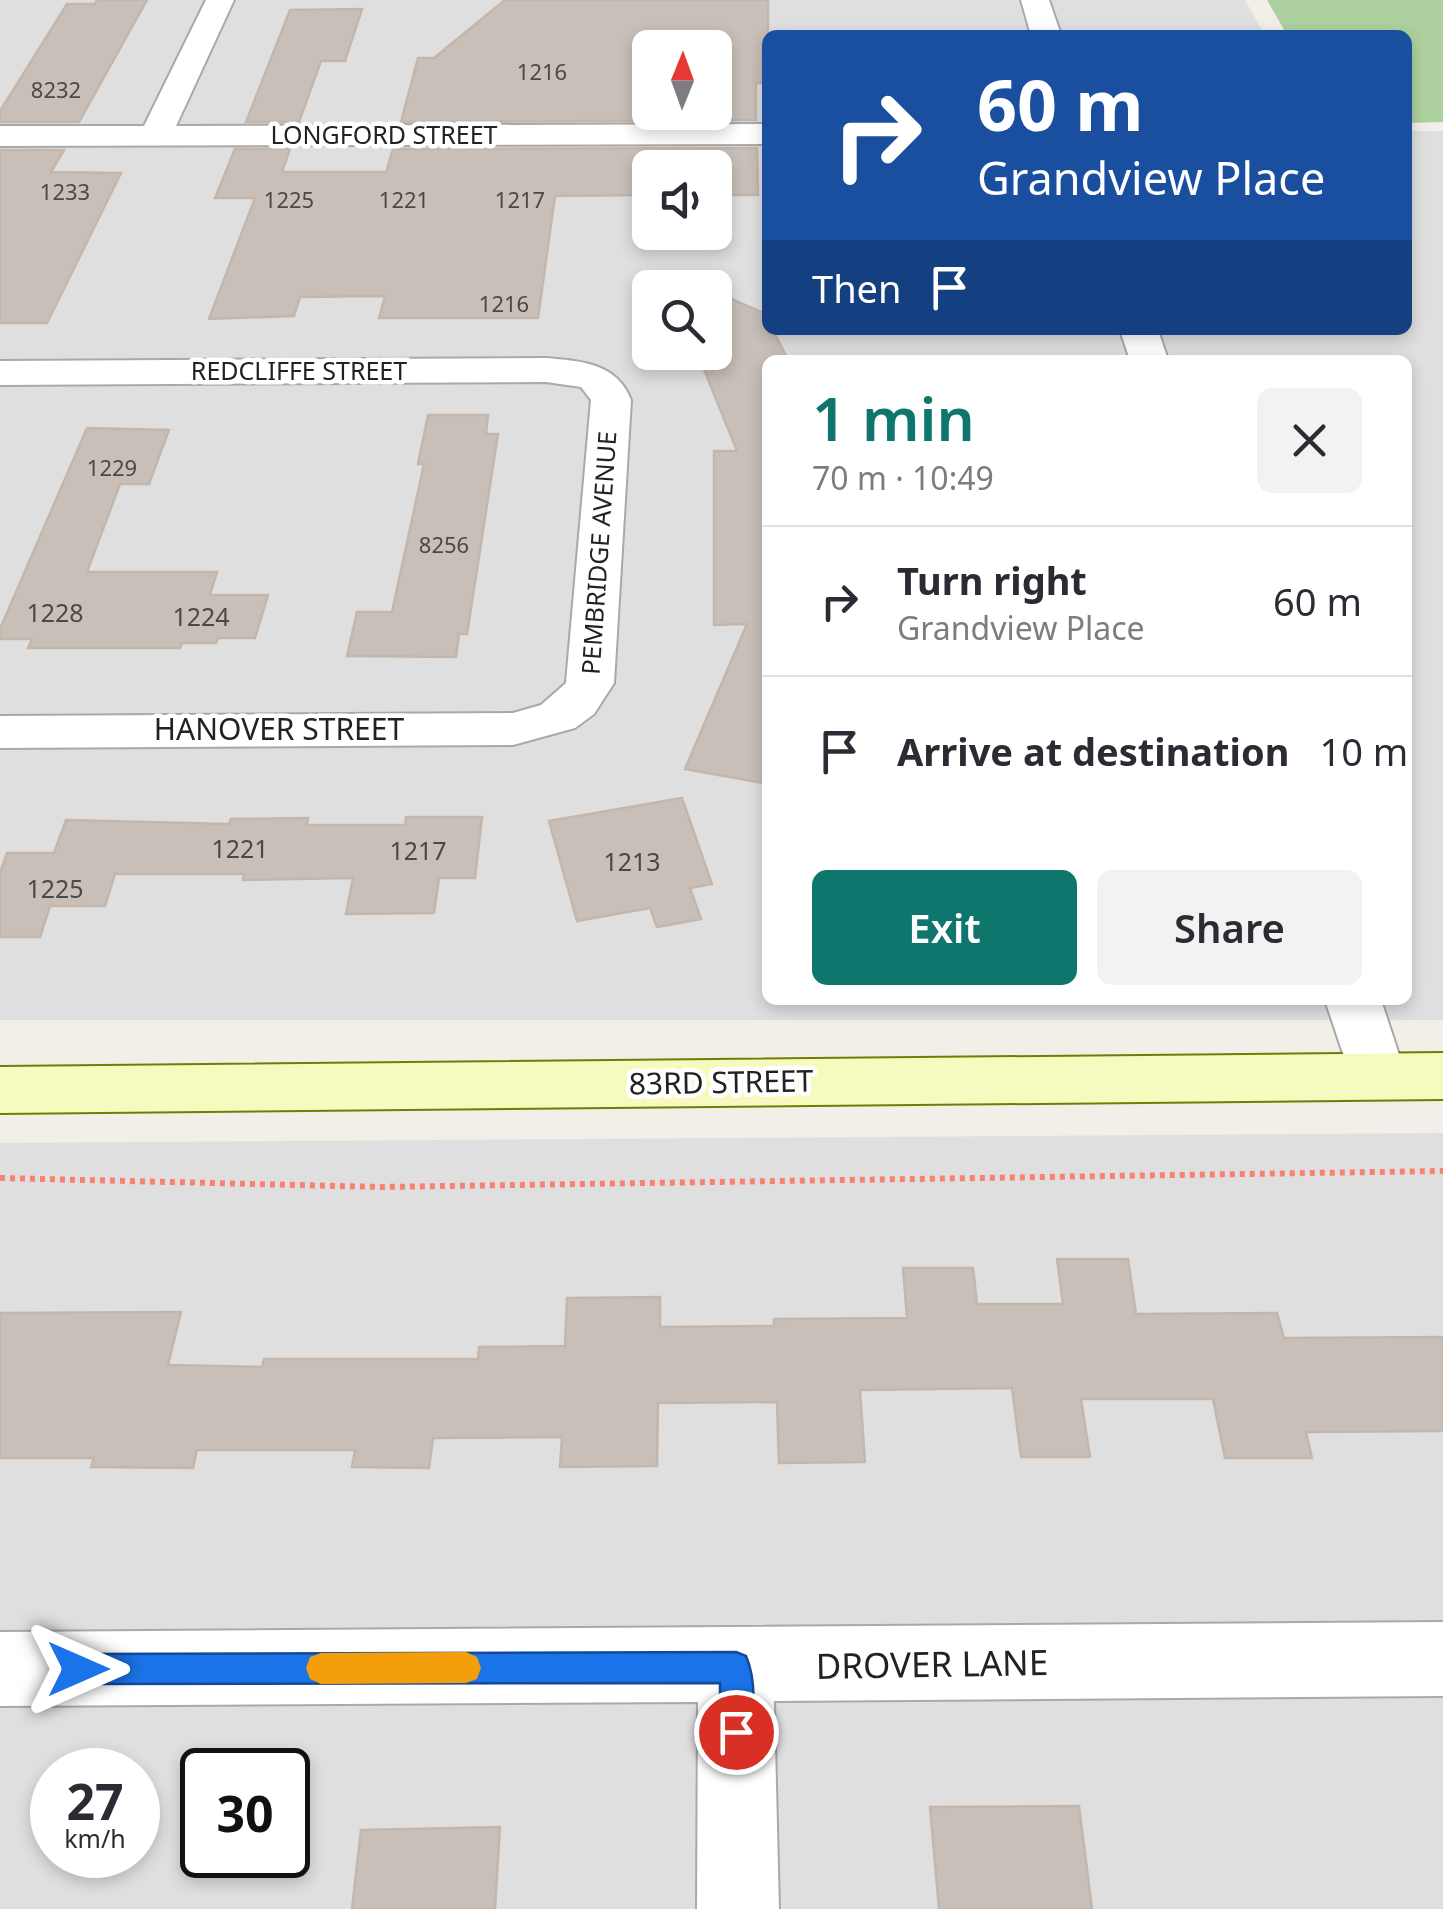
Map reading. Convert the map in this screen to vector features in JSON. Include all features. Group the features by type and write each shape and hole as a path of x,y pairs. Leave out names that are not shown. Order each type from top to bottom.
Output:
{"main road":[{"name":"83RD STREET","path":"0,1090 1443,1076"}],"street":[{"path":"156,136 220,0"},
{"path":"1035,0 1044,30"},
{"name":"LONGFORD STREET","path":"0,136 762,134"},
{"name":"REDCLIFFE STREET","path":"0,372 546,370 598,379"},
{"name":"PEMBRIDGE AVENUE","path":"557,718 578,702 590,683 611,400 609,389 598,379"},
{"name":"HANOVER STREET","path":"0,732 513,730 557,718"},
{"path":"1355,1005 1377,1076"},
{"name":"DROVER LANE","path":"0,1669 736,1667 1443,1659"},
{"path":"736,1667 738,1909"}],"path":[{"path":"0,1178 380,1187 1443,1171"}],"shaded area":[{"path":"0,0 1245,0 1262,30 762,30 762,335 1412,335 1412,131 1443,131 1443,1020 0,1020"},
{"path":"1443,1133 1443,1909 0,1909 0,1143"}],"green space":[{"path":"1267,0 1443,0 1443,122 1412,123 1412,30 1284,30"}],"building":[{"path":"97,0 147,0 79,122 0,122 0,111 67,4 95,4"},
{"path":"505,0 768,0 768,30 762,30 762,83 756,83 756,120 732,120 732,30 632,30 632,121 401,122 418,58 434,58"},
{"path":"362,9 345,61 321,61 299,122 246,122 290,10"},
{"path":"757,148 758,195 732,195 732,150 632,150 632,195 555,196 538,318 379,318 385,296 300,297 294,316 209,319 255,198 215,198 235,149 290,149 282,172 386,172 393,149"},
{"path":"0,150 64,150 51,172 121,173 47,323 0,323"},
{"path":"732,299 762,312 762,335 776,335 786,355 762,355 762,783 685,769 747,624 714,625 714,451 737,451 704,370 732,370"},
{"path":"428,415 488,415 486,434 498,434 467,634 459,634 456,657 347,656 357,612 392,612 424,464 418,464"},
{"path":"87,428 169,430 149,484 120,484 87,572 217,572 210,595 268,595 255,638 218,638 216,643 182,643 180,648 28,648 32,639 0,639 0,629"},
{"path":"682,798 712,884 690,888 701,919 657,927 650,908 577,921 549,821"},
{"path":"406,817 482,817 475,878 439,878 434,913 346,914 353,878 243,880 244,874 115,874 105,906 50,906 40,937 0,937 0,873 7,853 54,853 66,820 229,824 231,819 308,818 307,825 405,825"},
{"path":"1057,1259 1128,1259 1136,1314 1277,1313 1284,1338 1443,1337 1443,1431 1306,1432 1312,1458 1225,1458 1213,1399 1081,1399 1090,1457 1021,1457 1012,1388 860,1390 865,1462 779,1463 777,1402 658,1403 657,1466 560,1467 562,1437 433,1438 429,1468 352,1467 355,1450 197,1450 193,1468 91,1467 94,1458 0,1458 0,1313 181,1312 168,1365 262,1367 264,1359 478,1359 479,1347 565,1346 567,1298 660,1297 660,1327 774,1326 774,1319 907,1318 903,1268 973,1268 977,1304 1063,1304"},
{"path":"1079,1806 1092,1909 939,1909 930,1807"},
{"path":"500,1827 495,1909 352,1909 361,1830"}],"slow traffic":[{"path":"321,1668 466,1668"}],"route":[{"path":"78,1669 736,1667 736,1732"}]}
